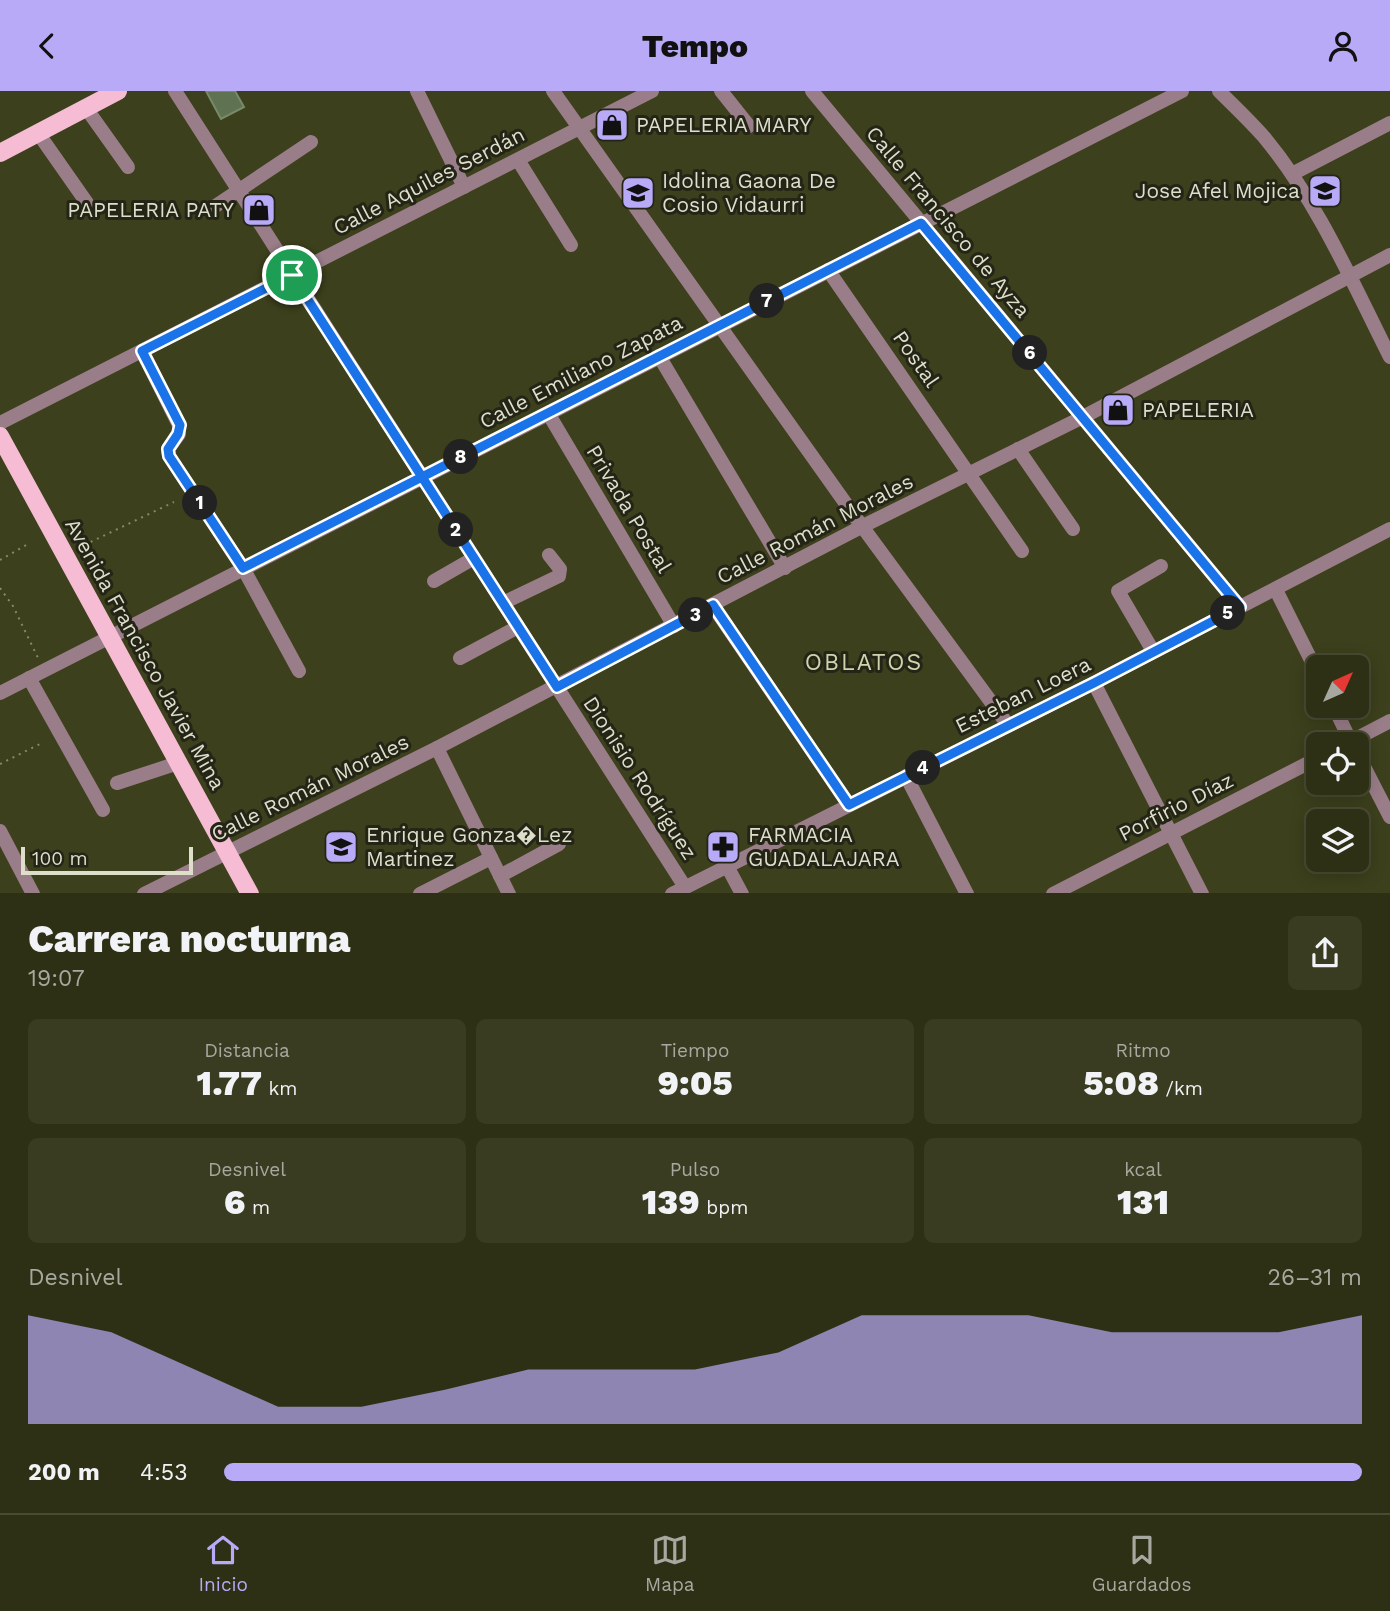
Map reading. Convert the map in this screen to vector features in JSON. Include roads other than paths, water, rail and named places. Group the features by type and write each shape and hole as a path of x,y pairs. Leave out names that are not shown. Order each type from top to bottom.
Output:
{"main road":[{"path":"1,151 118,91"},
{"name":"Avenida Francisco Javier Mina","path":"0,436 249,893"}],"street":[{"name":"Dionisio Rodríguez","path":"175,91 557,687 678,890"},
{"path":"417,91 464,187"},
{"path":"553,91 1008,725"},
{"name":"Calle Aquiles Serdán","path":"0,423 652,91"},
{"path":"721,91 749,126"},
{"name":"Calle Francisco de Ayza","path":"812,91 1240,607"},
{"name":"Calle Emiliano Zapata","path":"0,693 1182,91"},
{"path":"1219,91 1263,136 1292,174 1317,215 1390,357"},
{"path":"86,108 128,167"},
{"path":"1292,174 1390,123"},
{"path":"38,133 86,203"},
{"path":"214,207 311,142"},
{"path":"517,160 571,245"},
{"name":"Calle Román Morales","path":"146,893 557,687 863,526 1083,417 1349,276 1388,260"},
{"name":"Postal","path":"828,270 1023,551"},
{"path":"142,351 180,425 178,434 168,449 169,456 243,568 299,671"},
{"path":"659,356 785,568"},
{"name":"Privada Postal","path":"548,413 674,626"},
{"path":"1018,449 1073,529"},
{"name":"Esteban Loera","path":"678,890 1094,683 1390,529"},
{"path":"503,603 559,576 561,569 549,555"},
{"path":"434,581 474,558"},
{"path":"1153,651 1118,591 1161,566"},
{"path":"1276,590 1308,655"},
{"path":"713,605 849,805"},
{"path":"460,658 518,627"},
{"path":"29,678 103,810"},
{"path":"1094,683 1201,893"},
{"path":"1369,734 1390,721"},
{"path":"437,748 508,893"},
{"path":"117,783 178,763"},
{"name":"Porfirio Díaz","path":"1055,893 1306,764"},
{"path":"906,776 966,893"},
{"path":"1369,778 1390,817"},
{"path":"0,831 32,893"},
{"path":"500,876 559,843"},
{"path":"422,893 491,858"},
{"path":"727,866 741,893"}],"place":[{"name":"PAPELERIA MARY","path":"612,125"},
{"name":"Jose Afel Mojica","path":"1325,191"},
{"name":"Idolina Gaona De Cosio Vidaurri","path":"638,193"},
{"name":"PAPELERIA PATY","path":"259,210"},
{"name":"PAPELERIA","path":"1118,410"},
{"name":"Enrique Gonza�Lez Martinez","path":"341,847"},
{"name":"FARMACIA GUADALAJARA","path":"723,847"}],"district":[{"name":"OBLATOS","path":"864,662"}]}
